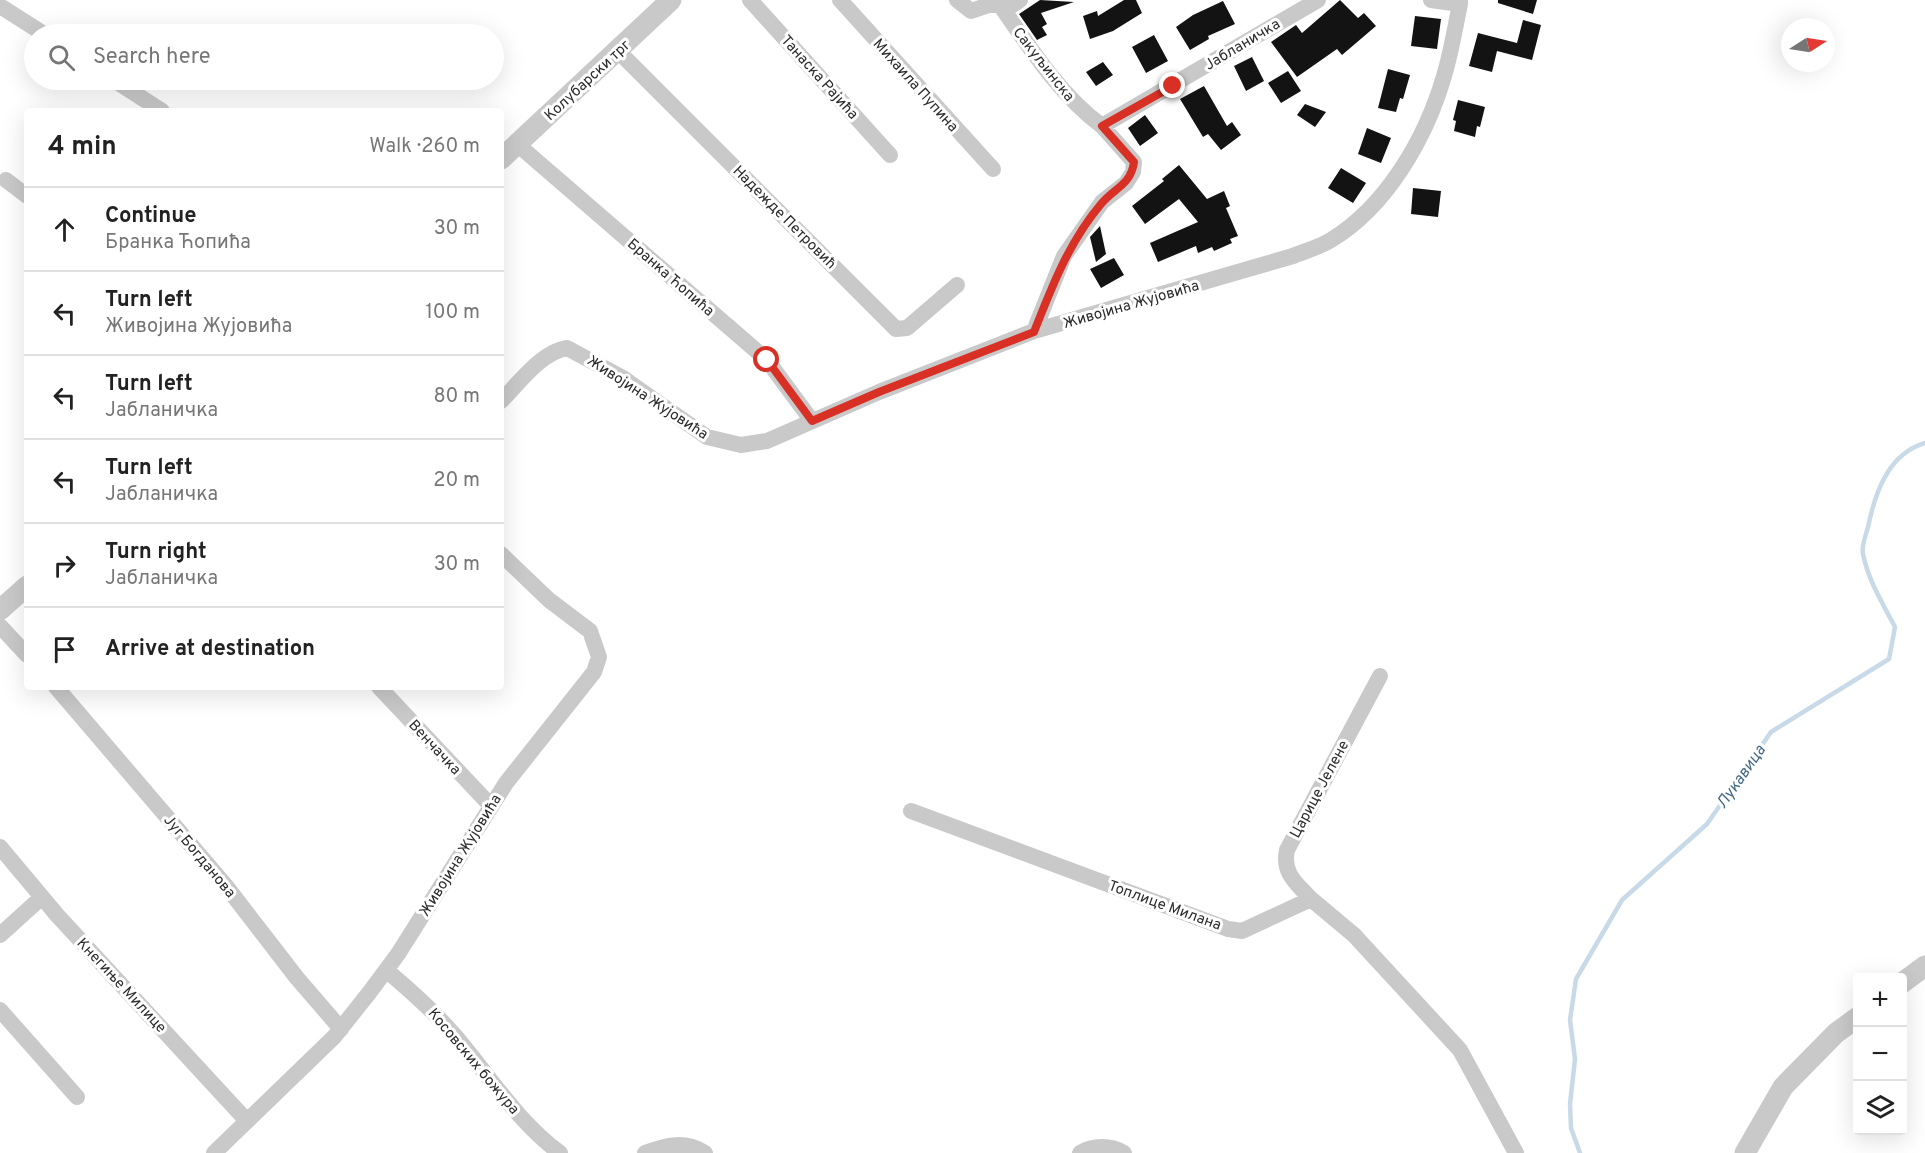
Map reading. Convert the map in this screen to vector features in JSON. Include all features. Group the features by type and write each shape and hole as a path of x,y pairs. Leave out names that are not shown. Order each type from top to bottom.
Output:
{"street":[{"name":"Колубарски трг","path":"504,156 671,0"},
{"name":"Танаска Рајића","path":"750,0 890,155"},
{"name":"Михаила Пупина","path":"840,0 993,169"},
{"name":"Сакуљинска","path":"957,0 971,11 989,5 1000,5 1058,84 1080,110 1102,126"},
{"path":"1004,11 1020,0"},
{"name":"Јабланичка","path":"1102,126 1318,0"},
{"path":"1431,0 1460,2"},
{"name":"Живојина Жујовића","path":"504,398 544,359 557,350 567,348 623,378 707,437 741,445 767,441 879,392 1034,332 1217,280 1293,256 1331,241 1359,218 1387,188 1410,153 1432,112 1445,75 1460,2"},
{"path":"0,6 29,24"},
{"name":"Надежде Петровић","path":"618,51 896,328 907,328 957,285"},
{"path":"129,90 157,108"},
{"path":"1034,332 1064,256 1102,202 1126,183 1133,172 1134,162 1102,126"},
{"name":"Бранка Ћопића","path":"517,144 767,360 812,421"},
{"path":"6,180 24,194"},
{"name":"Живојина Жујовића","path":"214,1153 341,1029 386,970 506,783 594,672 599,657 590,631 549,600 504,557"},
{"path":"0,610 24,589"},
{"path":"0,626 24,652"},
{"name":"Царице Јелене","path":"1311,899 1286,872 1287,850 1380,676"},
{"name":"Југ Богданова","path":"59,690 226,886 297,978 341,1029"},
{"name":"Венчачка","path":"382,690 491,807"},
{"name":"Топлице Милана","path":"910,811 1228,929 1242,931 1311,899"},
{"name":"Кнегиње Милице","path":"0,847 42,897 247,1121"},
{"path":"0,935 42,897"},
{"path":"1311,899 1354,935 1460,1050 1516,1153"},
{"path":"1907,979 1925,966"},
{"name":"Косовских божура","path":"386,970 423,1000 535,1134 560,1153"},
{"path":"0,1010 77,1097"},
{"path":"1744,1153 1783,1087 1853,1020"},
{"path":"645,1153 666,1145 687,1145 705,1153"},
{"path":"1080,1153 1090,1147 1116,1149 1124,1153"}],"building":[{"path":"1040,0 1074,2 1041,13 1047,24 1042,27 1047,35 1037,40 1019,14"},
{"path":"1124,0 1136,0 1142,13 1113,31 1090,39 1083,16 1097,11 1098,16"},
{"path":"1340,0 1358,18 1364,13 1376,26 1342,55 1337,49 1297,77 1271,42 1296,25 1302,33"},
{"path":"1498,0 1537,0 1533,14 1498,3"},
{"path":"1223,1 1235,24 1208,36 1209,39 1190,50 1176,27 1193,15"},
{"path":"1415,16 1441,19 1437,49 1411,46"},
{"path":"1523,20 1541,25 1532,60 1497,51 1492,72 1469,66 1478,33 1517,43"},
{"path":"1154,35 1168,61 1146,73 1132,47"},
{"path":"1252,57 1264,81 1246,91 1234,66"},
{"path":"1103,62 1113,75 1096,86 1086,72"},
{"path":"1388,69 1410,75 1403,99 1400,98 1396,112 1378,108"},
{"path":"1288,71 1301,91 1281,103 1268,83"},
{"path":"1204,86 1227,126 1232,122 1241,135 1221,150 1208,134 1203,137 1180,99"},
{"path":"1458,100 1485,107 1475,137 1454,131 1456,121 1453,120"},
{"path":"1305,104 1326,112 1315,127 1297,115"},
{"path":"1145,115 1158,133 1140,146 1128,128"},
{"path":"1367,128 1391,138 1381,163 1358,154"},
{"path":"1179,165 1207,199 1224,191 1230,206 1226,208 1238,236 1230,239 1232,243 1214,251 1212,247 1198,253 1196,246 1158,262 1150,243 1198,222 1179,199 1145,224 1132,206 1164,181 1162,179"},
{"path":"1341,168 1366,183 1353,203 1328,188"},
{"path":"1413,188 1441,191 1438,217 1411,214"},
{"path":"1100,226 1106,254 1096,262 1090,237"},
{"path":"1114,258 1124,275 1101,288 1090,269"}],"waterway":[{"name":"Лукавица","path":"1580,1153 1571,1128 1570,1104 1575,1059 1570,1020 1576,979 1622,900 1707,824 1771,732 1889,659 1895,627 1868,573 1863,544 1879,488 1885,476 1901,456 1925,443"}],"route":[{"path":"767,360 812,421 879,392 1034,332 1064,256 1102,202 1126,183 1133,172 1134,162 1102,126 1173,86"}]}
